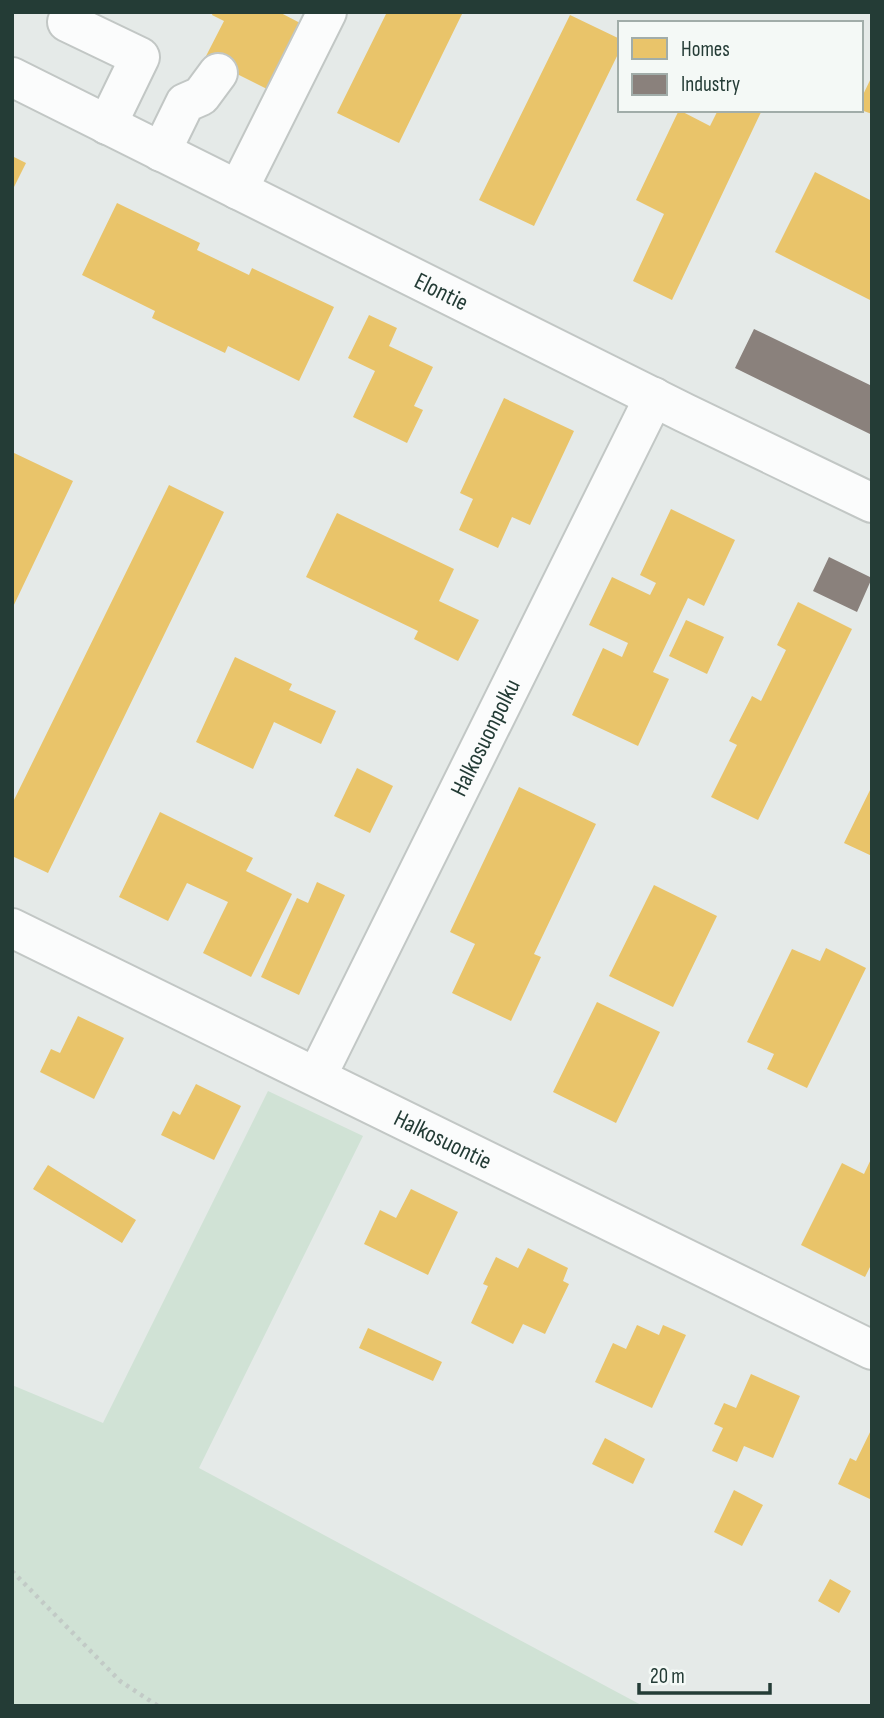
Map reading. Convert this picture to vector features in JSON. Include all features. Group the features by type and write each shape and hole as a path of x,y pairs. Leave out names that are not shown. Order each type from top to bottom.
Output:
{"street":[{"path":"238,190 327,12"},
{"path":"67,22 140,57 107,125"},
{"path":"161,152 186,103 201,96 218,73"},
{"name":"Elontie","path":"12,78 872,503"},
{"name":"Halkosuonpolku","path":"317,1076 654,397"},
{"name":"Halkosuontie","path":"12,928 872,1350"}],"path":[{"path":"12,1572 120,1681 158,1706"}],"green space":[{"path":"268,1091 363,1136 199,1468 643,1706 12,1706 12,1385 103,1423"}],"building: Homes":[{"path":"213,12 279,12 302,24 269,90 205,58 224,21 212,15"},
{"path":"387,12 463,12 399,143 337,113"},
{"path":"570,15 618,38 618,54 534,226 479,200"},
{"path":"872,76 872,114 863,111 863,95"},
{"path":"678,112 710,126 717,112 761,112 672,300 633,281 664,214 636,200"},
{"path":"12,156 26,163 12,191"},
{"path":"815,172 872,201 872,301 775,252"},
{"path":"117,203 200,243 197,250 249,275 252,268 334,307 299,381 228,346 225,353 152,318 155,311 82,275"},
{"path":"369,315 397,328 389,346 433,367 414,406 423,410 407,443 353,417 375,371 348,358"},
{"path":"504,398 574,431 530,525 512,517 498,548 459,530 473,499 460,493"},
{"path":"12,452 73,481 12,609"},
{"path":"169,485 224,512 48,873 12,856 12,804"},
{"path":"671,509 735,540 704,606 688,598 653,672 669,679 638,746 572,715 603,648 622,657 628,643 589,625 612,577 650,595 656,583 640,575"},
{"path":"337,513 454,569 439,601 479,620 458,661 414,639 418,631 306,577"},
{"path":"798,602 852,629 758,820 711,797 737,745 729,741 752,696 761,701 786,650 777,645"},
{"path":"686,620 724,637 707,674 669,656"},
{"path":"235,657 292,684 289,690 336,711 321,744 274,722 253,769 196,742"},
{"path":"357,768 393,786 370,833 334,816"},
{"path":"872,786 872,856 844,843"},
{"path":"519,787 596,824 534,954 541,957 511,1021 452,993 475,944 450,932"},
{"path":"160,812 253,858 246,871 292,894 251,977 203,953 228,902 187,883 168,921 119,897"},
{"path":"317,882 345,895 299,995 261,977 297,898 308,903"},
{"path":"654,885 717,916 673,1007 609,976"},
{"path":"826,948 866,968 807,1088 767,1069 774,1054 747,1042 792,949 820,961"},
{"path":"597,1002 660,1032 616,1123 553,1092"},
{"path":"78,1016 124,1038 94,1099 40,1072 51,1049 60,1053"},
{"path":"196,1084 241,1106 214,1160 161,1135 173,1111 180,1115"},
{"path":"872,1157 872,1263 865,1277 801,1245 842,1163 864,1174"},
{"path":"48,1165 136,1220 122,1243 33,1189"},
{"path":"411,1189 458,1212 428,1275 364,1244 380,1210 396,1218"},
{"path":"528,1248 568,1268 563,1281 569,1284 545,1334 523,1324 513,1344 471,1323 488,1286 483,1284 496,1257 518,1268"},
{"path":"637,1325 659,1335 663,1325 686,1335 652,1408 595,1382 613,1343 626,1349"},
{"path":"368,1328 442,1362 433,1381 359,1348"},
{"path":"751,1374 800,1396 773,1458 744,1446 737,1462 712,1451 723,1428 714,1424 724,1403 736,1408"},
{"path":"872,1428 872,1500 838,1484 850,1458 856,1461"},
{"path":"605,1438 645,1459 633,1484 592,1464"},
{"path":"734,1490 763,1505 742,1546 714,1532"},
{"path":"830,1579 851,1591 839,1613 818,1601"}],"building: Industry":[{"path":"754,329 872,386 872,435 735,368"},
{"path":"829,557 872,578 857,612 813,591"}]}
